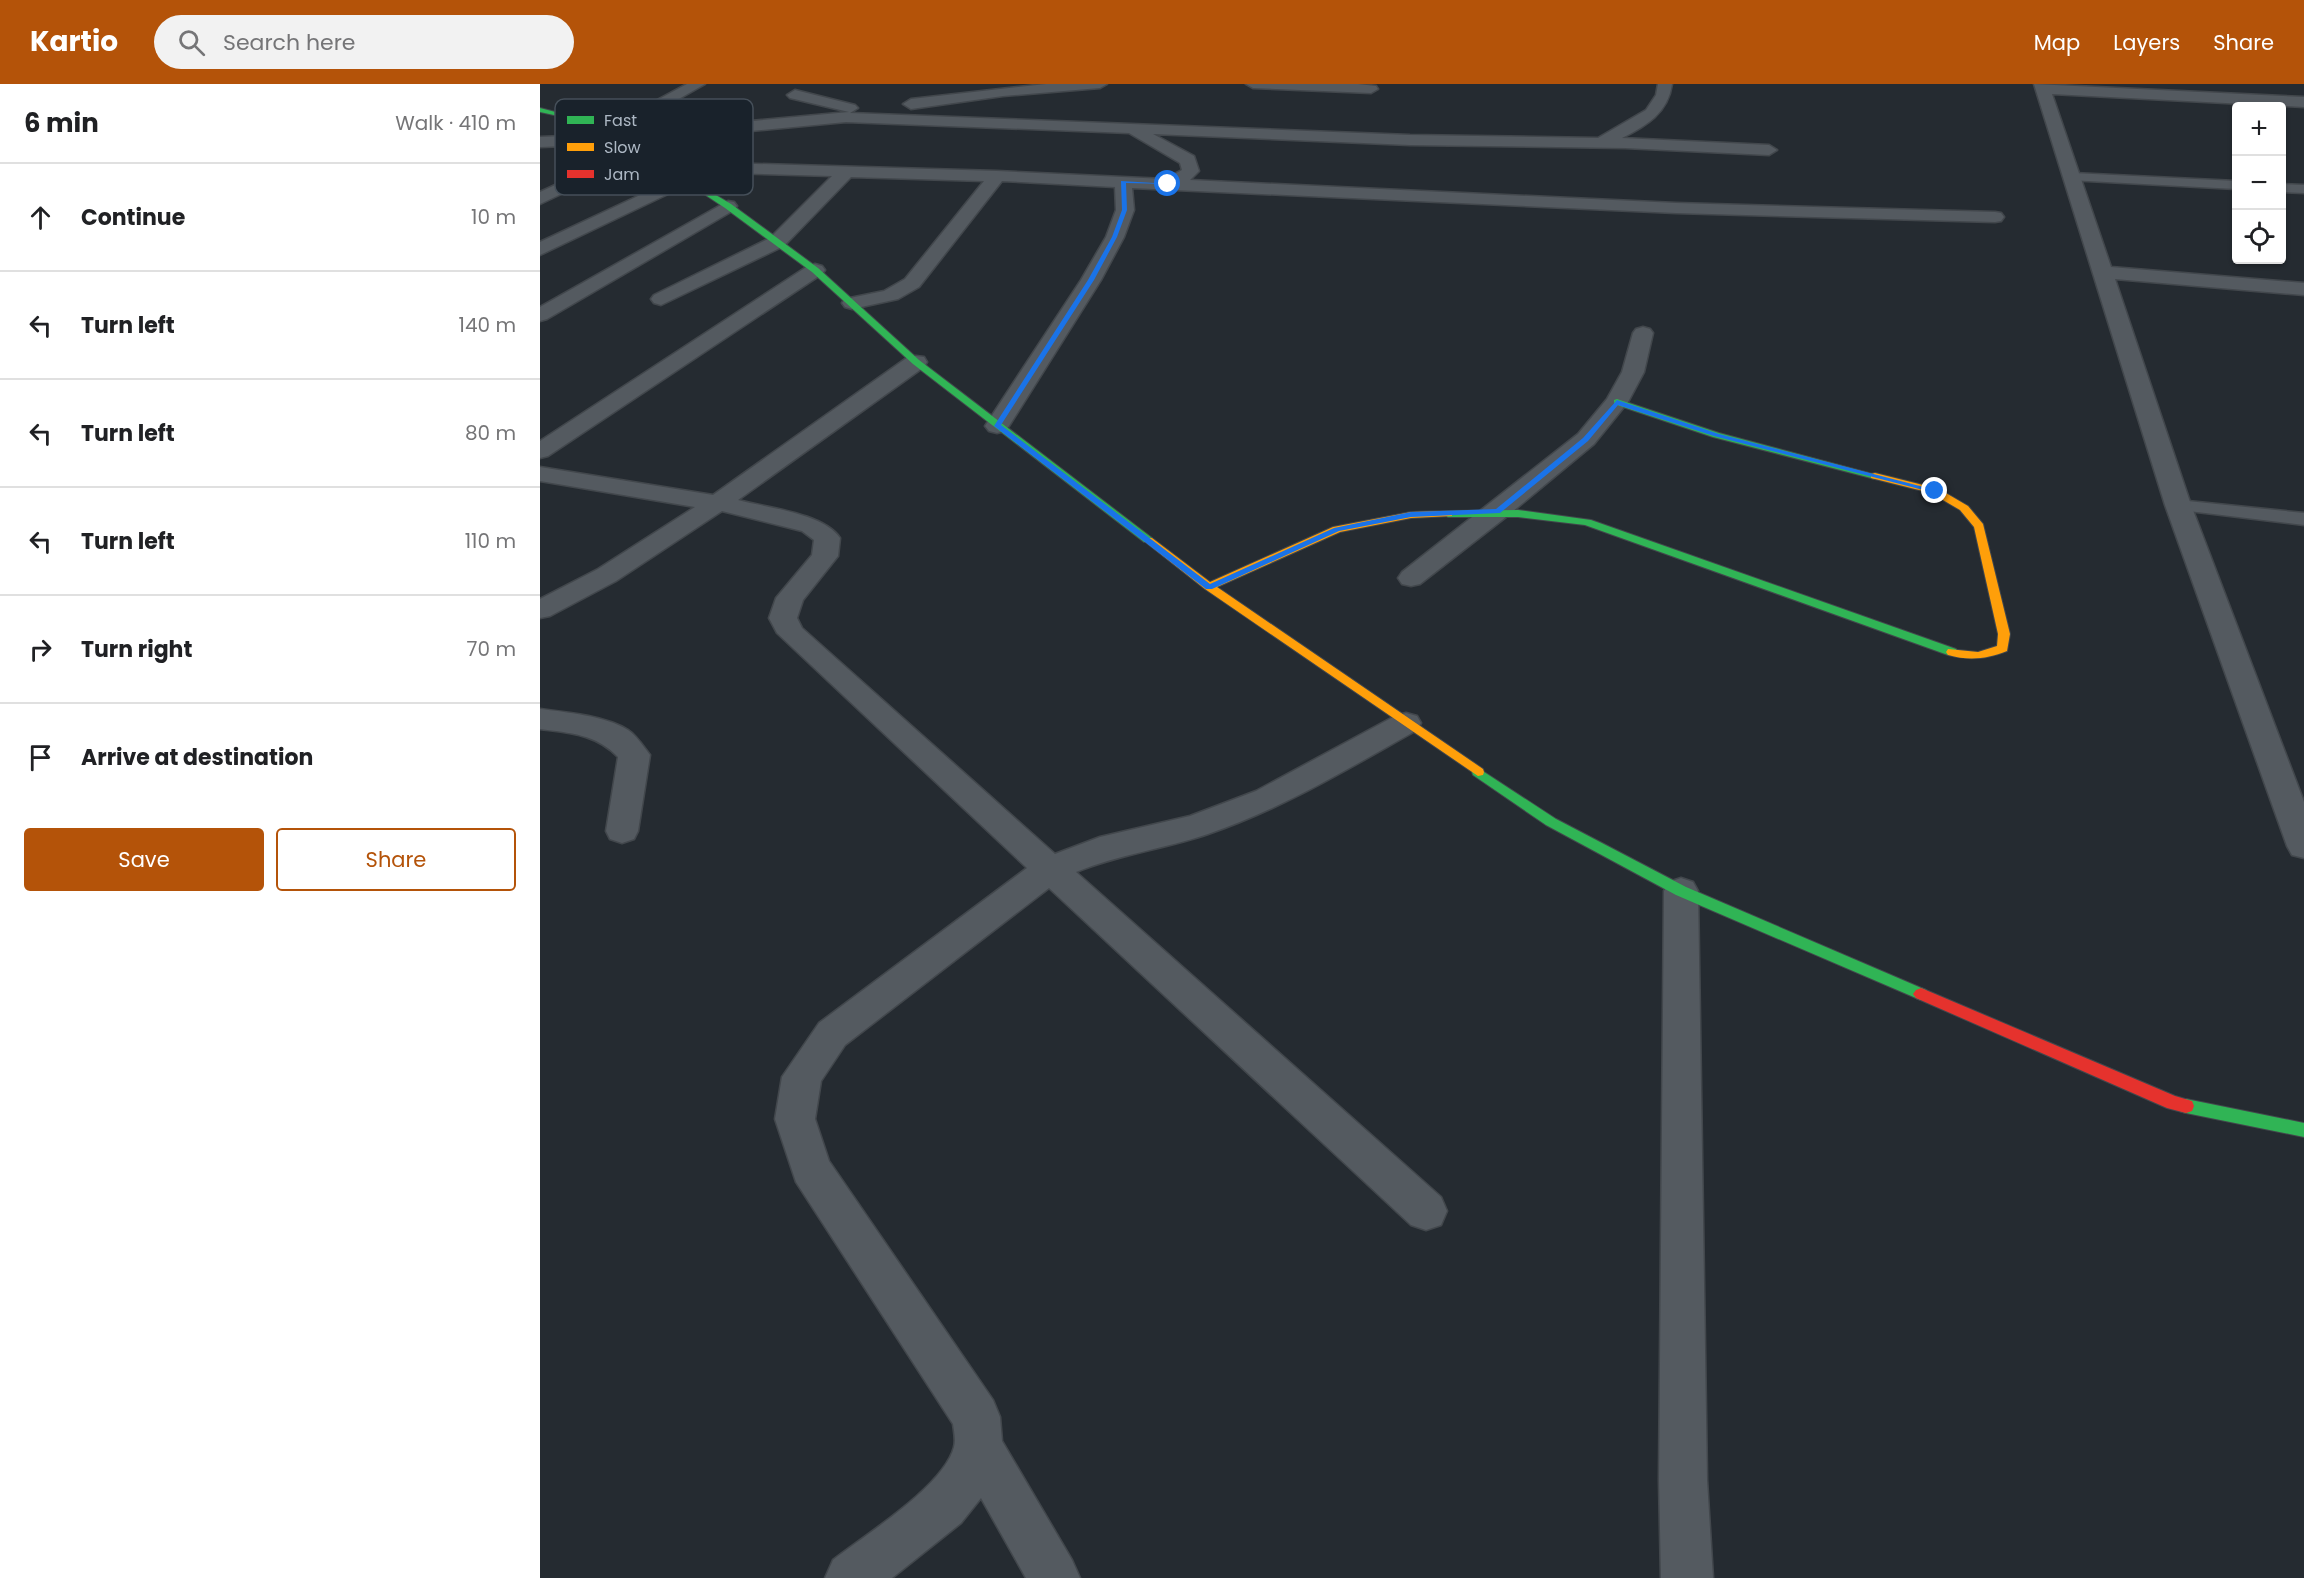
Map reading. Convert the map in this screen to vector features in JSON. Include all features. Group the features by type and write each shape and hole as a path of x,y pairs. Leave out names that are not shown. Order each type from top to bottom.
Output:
{"street":[{"path":"669,99 698,84"},
{"path":"1253,84 1371,89"},
{"path":"1600,143 1650,114 1661,104 1665,94 1665,84"},
{"path":"2304,102 2041,87 2073,177 2178,505 2304,846"},
{"path":"753,125 851,113 1001,88 1105,88"},
{"path":"795,94 851,113 1410,140 1600,143 1769,150"},
{"path":"540,110 555,114"},
{"path":"1115,114 1130,128 1188,160 1191,171 1168,184"},
{"path":"540,153 548,142"},
{"path":"753,169 997,176 1676,208 1995,217"},
{"path":"661,299 777,242 846,172"},
{"path":"852,303 887,297 903,291 912,283 997,176"},
{"path":"997,426 1091,280 1115,237 1125,210 1123,182"},
{"path":"540,199 555,192"},
{"path":"540,249 652,195"},
{"path":"710,195 815,270 916,362 1209,587 1551,822 1681,891 2173,1103 2304,1130"},
{"path":"540,315 728,206"},
{"path":"540,451 815,270"},
{"path":"2103,272 2304,289"},
{"path":"1411,578 1497,512 1586,439 1617,402 1633,372 1643,333"},
{"path":"540,610 607,575 718,503 916,362"},
{"path":"1209,587 1337,530 1411,515 1497,512 1546,514 1587,522 1962,656 1987,655 2003,648 2004,634 1979,526 1964,508 1935,491 1716,435 1617,402"},
{"path":"540,474 718,503 811,526 827,538 825,556 790,598 783,618 791,633 1426,1211"},
{"path":"540,719 584,725 617,737 634,755 622,831"},
{"path":"1054,1578 979,1446 976,1417 811,1169 795,1119 802,1077 832,1034 1049,870 1100,849 1197,826 1267,799 1406,723"},
{"path":"1681,891 1683,1468 1687,1578"},
{"path":"851,1578 944,1506 964,1481 979,1446"}],"lane":[{"path":"2073,177 2232,185"},
{"path":"2286,188 2304,189"},
{"path":"2178,505 2304,519"}],"traffic: fast":[{"path":"540,110 555,114"},
{"path":"710,195 815,270 916,362 1148,540"},
{"path":"1617,402 1716,435 1875,476"},
{"path":"1448,514 1518,514 1551,516 1587,522 1952,652"},
{"path":"1478,772 1551,822 1681,891 1921,994"},
{"path":"2186,1106 2304,1130"}],"traffic: slow":[{"path":"1875,476 1935,491 1964,508 1979,526 2004,634 2003,648 1978,655 1952,652"},
{"path":"1209,587 1337,529 1411,515 1448,514"},
{"path":"1148,540 1209,587 1478,772"}],"traffic: jam":[{"path":"1921,994 2173,1103 2186,1106"}],"route":[{"path":"1168,184 1123,182 1125,210 1115,237 1091,280 997,426 1209,587 1337,530 1411,515 1497,512 1586,439 1617,402 1716,435 1935,491"}]}
